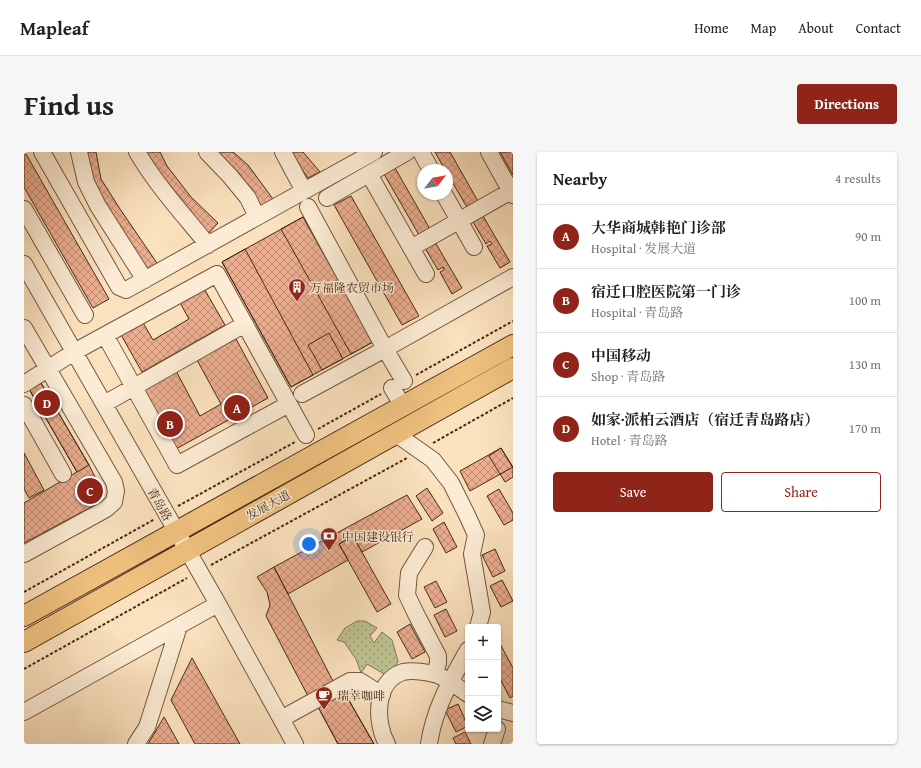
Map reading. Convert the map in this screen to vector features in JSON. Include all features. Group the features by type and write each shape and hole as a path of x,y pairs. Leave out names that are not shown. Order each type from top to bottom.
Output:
{"main road":[{"name":"发展大道","path":"24,616 513,345"},
{"name":"发展大道","path":"24,642 513,368"}],"street":[{"path":"79,152 86,182 98,206 144,280"},
{"path":"137,152 148,172 208,245"},
{"path":"207,152 230,176 248,198 257,217"},
{"path":"283,152 304,191"},
{"path":"44,153 119,287 126,290 304,191 348,159 374,152"},
{"path":"327,198 407,152"},
{"path":"421,152 428,164"},
{"path":"411,248 459,220 512,193 489,152"},
{"path":"369,174 426,274"},
{"path":"447,200 474,247"},
{"path":"308,207 385,349 398,385 403,406"},
{"path":"24,210 85,315"},
{"name":"青岛路","path":"24,264 218,604 295,744"},
{"path":"24,384 74,352 217,274 306,435"},
{"path":"302,394 513,277"},
{"path":"104,404 245,324"},
{"path":"24,328 114,482 116,491 114,502 106,509 24,554"},
{"path":"106,335 177,465 289,404"},
{"path":"24,405 63,474"},
{"path":"396,434 421,450 433,460 451,483 476,535 472,554 482,612 479,624"},
{"path":"425,547 409,573 407,595 438,656 435,674"},
{"path":"24,712 218,604"},
{"path":"136,744 147,727 179,626"},
{"path":"429,744 436,714 450,682 465,655"},
{"path":"387,744 380,728 379,704 388,683 398,674 411,672 435,674 465,692"},
{"path":"281,719 350,682 360,680 382,695"},
{"path":"492,744 496,732"}],"path":[{"path":"24,592 513,321"},
{"path":"24,669 513,398"}],"green space":[{"path":"357,621 365,621 377,628 370,636 374,643 382,632 392,640 398,661 394,670 390,673 386,675 367,664 361,673 356,659 344,642 337,640 345,628"}],"building":[{"path":"86,152 96,152 101,179 159,266 147,272 92,184"},
{"path":"146,152 160,152 167,166 191,197 218,223 208,234 158,175"},
{"path":"215,152 233,152 248,165 273,199 261,206 239,173"},
{"path":"290,152 303,152 320,172 308,178"},
{"path":"435,152 450,152 479,203 468,209 453,183 453,164 442,164"},
{"path":"500,152 513,152 513,175"},
{"path":"26,154 109,299 93,308 24,187 24,155"},
{"path":"395,168 430,229 419,235 384,174"},
{"path":"351,196 419,316 402,325 334,205"},
{"path":"483,216 510,262 500,268 487,246 492,244 490,241 486,244 473,222"},
{"name":"万福隆农贸市场","path":"303,217 373,342 291,387 222,262"},
{"path":"303,217 373,342 351,354 281,229"},
{"path":"435,242 462,288 452,294 440,272 444,270 443,267 438,270 425,248"},
{"path":"245,249 313,375 291,387 222,262"},
{"path":"202,285 225,325 142,372 120,333 142,321 153,340 189,319 178,299"},
{"path":"329,333 343,359 322,370 308,345"},
{"path":"236,339 268,398 176,449 142,387 175,369 200,416 221,404 197,360"},
{"path":"41,383 89,465 77,472 29,389"},
{"path":"41,383 89,465 96,479 99,491 97,504 24,543 24,503 77,472 29,389"},
{"path":"501,448 513,468 513,477 505,482 489,456"},
{"path":"501,448 513,467 470,491 460,471"},
{"path":"24,453 44,490 29,498 24,489"},
{"path":"427,488 443,513 432,521 416,496"},
{"path":"499,489 513,513 513,520 504,525 487,496"},
{"path":"407,495 422,519 362,552 353,536 339,544 348,560 288,594 274,567"},
{"path":"444,522 457,547 446,553 433,529"},
{"path":"353,536 391,604 377,612 339,544"},
{"path":"495,549 505,571 493,577 482,555"},
{"path":"274,567 335,685 309,698 266,616 270,605 267,592 257,577"},
{"path":"502,580 513,601 501,607 490,586"},
{"path":"436,581 447,602 435,608 424,587"},
{"path":"446,609 457,631 445,637 434,615"},
{"path":"410,624 425,652 412,659 397,632"},
{"path":"501,646 513,668 513,696 510,698 501,681"},
{"path":"192,658 240,744 195,744 171,700"},
{"path":"343,690 374,744 338,744 317,705"},
{"path":"343,690 374,744 338,744 317,705"},
{"path":"458,704 465,719 465,728 456,732 445,710"},
{"path":"164,717 179,744 148,744"},
{"path":"465,732 471,744 456,744 453,738"}],"place":[{"name":"万福隆农贸市场","path":"297,302"},
{"name":"如家·派柏云酒店（宿迁青岛路店）","path":"47,403"},
{"name":"大华商城韩艳门诊部","path":"237,408"},
{"name":"宿迁口腔医院第一门诊","path":"170,424"},
{"name":"中国移动","path":"90,491"},
{"name":"中国建设银行","path":"329,551"},
{"name":"瑞幸咖啡","path":"324,710"}]}
